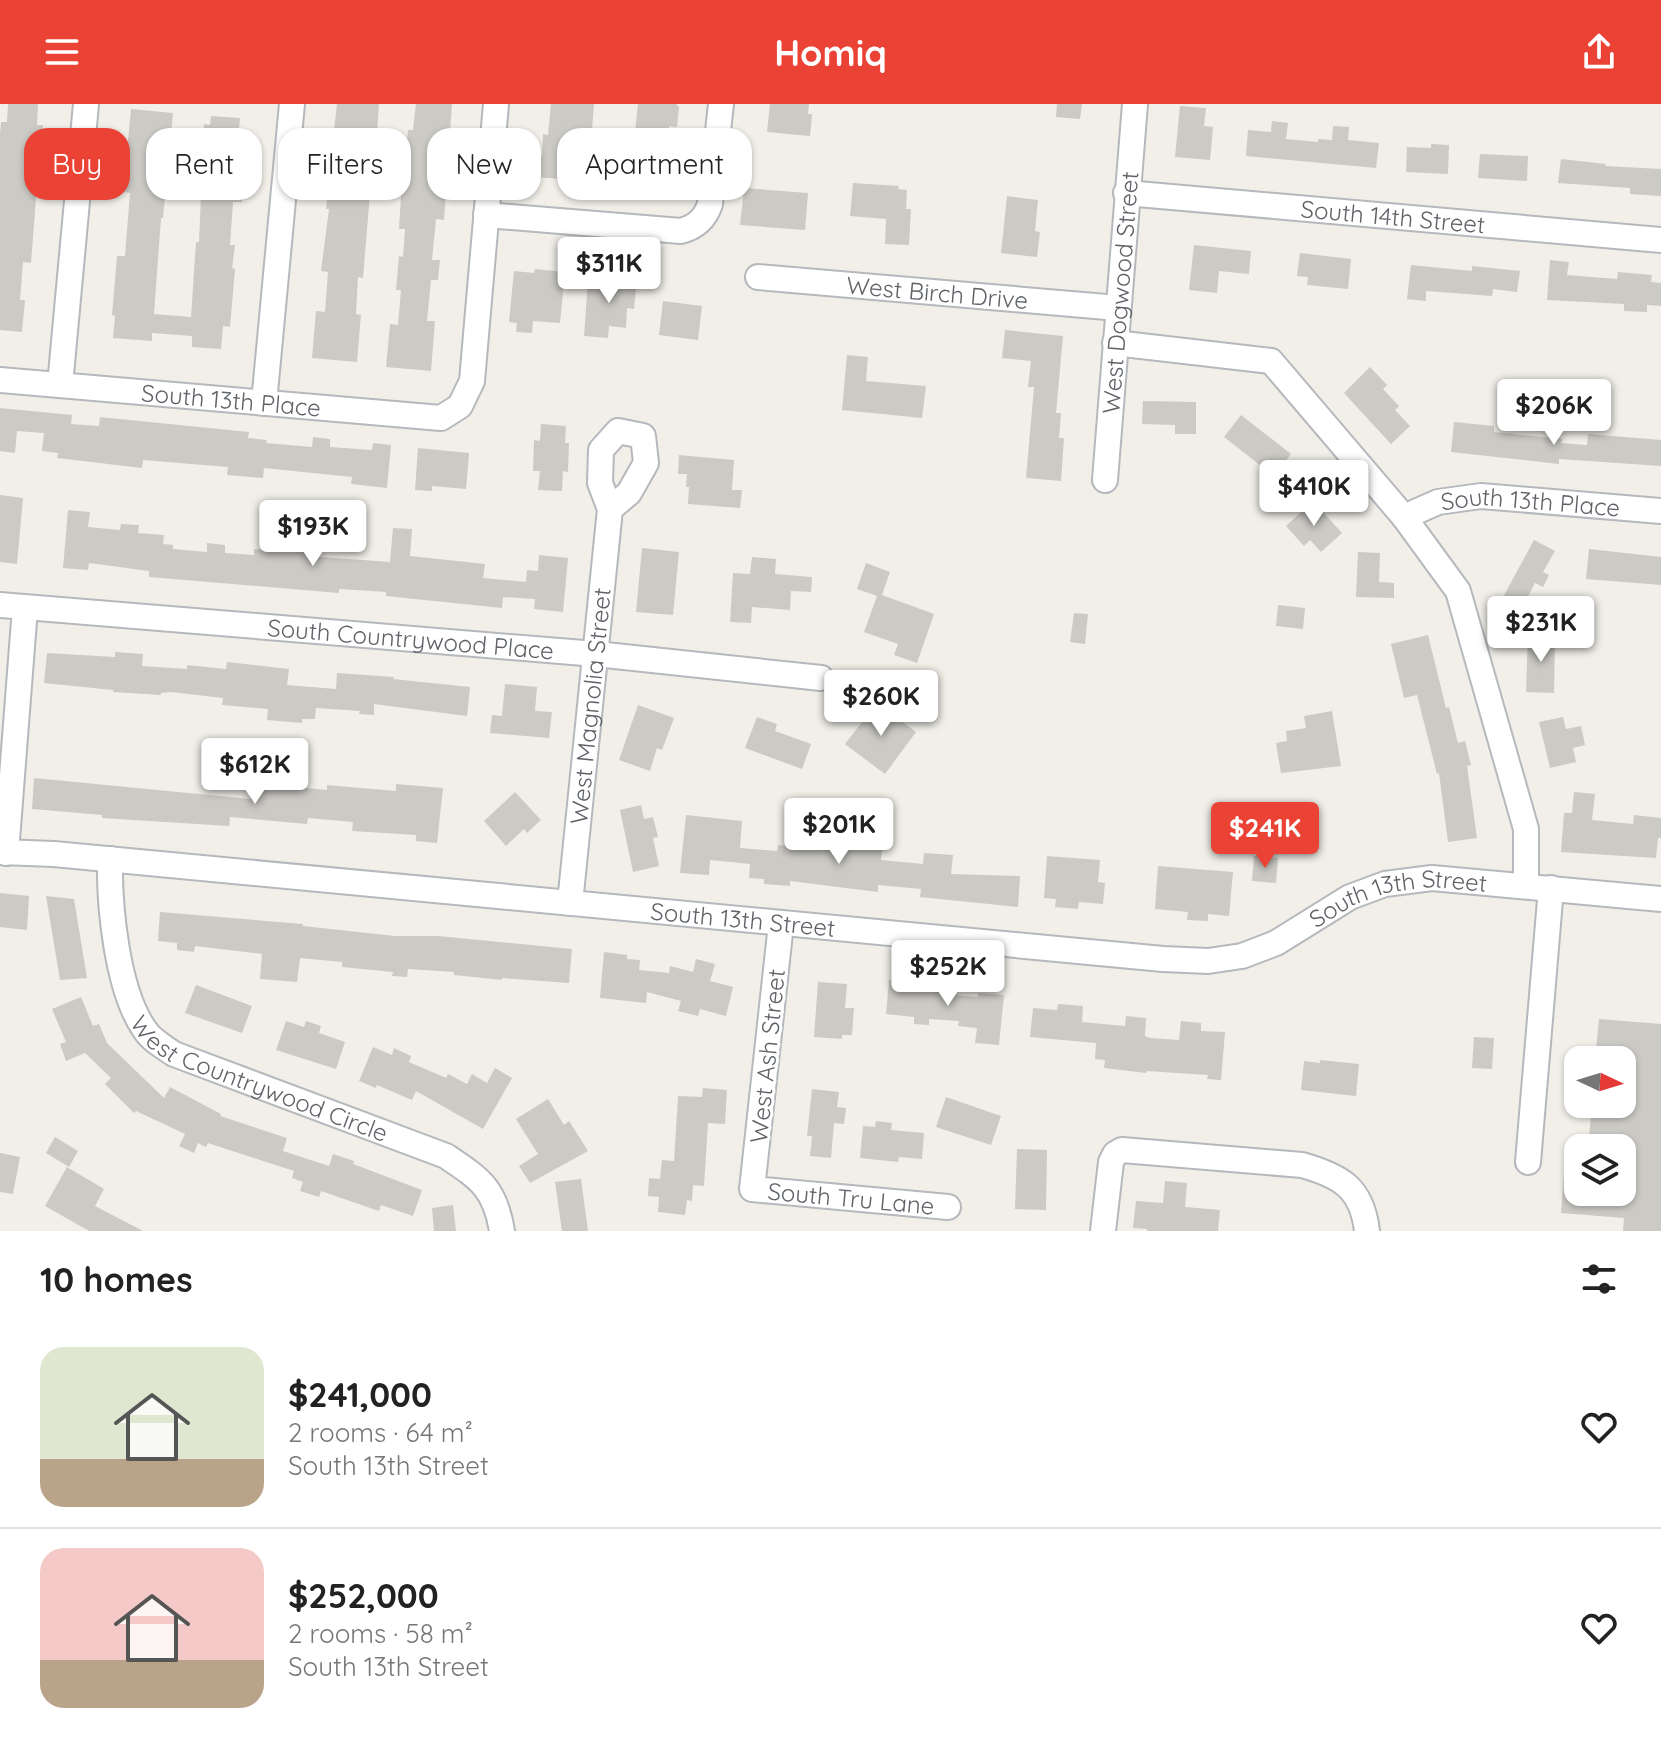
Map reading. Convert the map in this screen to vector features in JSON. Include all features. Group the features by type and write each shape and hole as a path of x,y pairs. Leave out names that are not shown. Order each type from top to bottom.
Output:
{"street":[{"path":"60,385 86,104"},
{"path":"264,403 292,104"},
{"path":"496,104 486,215 681,231 704,218 710,204 721,104"},
{"name":"West Dogwood Street","path":"1105,480 1135,104"},
{"name":"South 14th Street","path":"1126,193 1661,240"},
{"name":"South 13th Place","path":"0,380 441,418 460,406 472,381 486,215"},
{"name":"West Birch Drive","path":"758,277 1118,308"},
{"path":"1115,343 1271,361 1404,517 1458,591 1526,829 1526,885"},
{"name":"South 13th Place","path":"1404,517 1438,502 1481,496 1661,511"},
{"name":"West Magnolia Street","path":"570,903 610,509"},
{"name":"South Countrywood Place","path":"0,605 596,654 821,678"},
{"path":"3,853 25,608"},
{"name":"South 13th Street","path":"3,853 110,859 781,924 1208,961 1242,956 1276,943 1350,897 1385,884 1432,878 1661,899"},
{"name":"West Countrywood Circle","path":"110,859 109,887 116,937 131,1007 147,1033 174,1054 446,1156 480,1178 499,1210 502,1231"},
{"path":"1528,1162 1551,888"},
{"name":"West Ash Street","path":"752,1189 781,924"},
{"path":"1103,1231 1111,1162 1115,1154 1122,1150 1302,1165 1326,1172 1347,1185 1359,1198 1367,1231"},
{"name":"South Tru Lane","path":"752,1189 948,1207"}],"building":[{"path":"8,104 38,104 37,125 43,125 43,128 24,128 24,200 36,200 31,263 23,262 20,300 25,300 22,332 0,330 0,134 1,122 7,122"},
{"path":"337,104 379,104 377,128 334,128"},
{"path":"416,104 452,104 450,128 427,128 427,200 445,200 444,220 436,219 432,260 440,260 438,280 431,280 427,321 435,321 431,371 386,367 390,324 398,325 401,290 396,290 405,229 399,229 401,200 411,200"},
{"path":"551,104 594,104 592,128 557,128 557,179 541,178 543,134 548,135"},
{"path":"638,104 676,104 679,107 677,127 635,128"},
{"path":"770,104 809,104 808,114 812,114 810,136 767,132"},
{"path":"1057,104 1082,104 1080,119 1056,117"},
{"path":"1180,106 1206,108 1204,126 1213,127 1210,160 1175,157"},
{"path":"131,109 173,113 172,128 146,128 146,200 165,200 154,314 191,317 201,200 242,200 233,202 230,245 235,245 232,268 235,269 230,327 223,326 221,349 192,347 192,336 152,333 152,341 113,338 117,256 125,256 130,200"},
{"path":"211,116 240,118 239,128 204,128 204,124 210,125"},
{"path":"1272,121 1288,123 1286,139 1318,142 1318,139 1332,140 1333,126 1349,127 1348,140 1379,143 1376,168 1246,156 1248,130 1271,132"},
{"path":"1431,144 1449,145 1448,174 1406,172 1407,147 1431,148"},
{"path":"1480,154 1528,156 1527,181 1478,178"},
{"path":"1561,159 1605,166 1661,169 1661,196 1630,194 1630,188 1558,183"},
{"path":"853,183 899,186 898,189 907,190 906,209 911,209 909,245 885,244 886,219 850,216"},
{"path":"752,189 808,193 805,230 740,225 743,200 752,200"},
{"path":"1007,196 1038,200 1035,231 1040,232 1037,257 1001,253"},
{"path":"327,200 369,200 363,278 358,277 356,314 361,315 357,362 312,358 316,311 325,312 328,272 321,271 329,209 326,209"},
{"path":"1194,245 1251,251 1249,274 1219,271 1217,293 1189,290"},
{"path":"1300,253 1351,259 1348,289 1307,285 1308,277 1297,276"},
{"path":"1550,260 1569,262 1567,275 1617,279 1618,272 1652,275 1651,282 1661,283 1661,306 1647,305 1647,312 1624,311 1624,304 1547,300"},
{"path":"1411,265 1472,271 1472,266 1520,271 1517,292 1493,289 1492,296 1426,291 1426,301 1407,299"},
{"path":"535,269 565,272 560,323 533,321 532,333 516,332 517,323 509,322 514,271 534,273"},
{"path":"608,275 637,278 634,309 627,308 626,328 609,326 608,338 584,336 588,280 607,282"},
{"path":"663,301 702,306 698,340 659,335"},
{"path":"1005,330 1063,336 1056,413 1061,413 1059,438 1064,438 1061,481 1026,478 1034,387 1028,387 1031,361 1002,358"},
{"path":"847,355 868,357 866,381 926,386 922,418 842,410"},
{"path":"1370,367 1387,385 1383,389 1399,406 1395,410 1410,426 1391,444 1344,393"},
{"path":"1143,401 1196,402 1196,434 1175,434 1175,425 1142,424"},
{"path":"0,408 72,415 71,424 99,426 100,417 249,432 248,438 267,440 266,443 312,447 313,437 330,439 330,447 372,450 373,443 391,445 387,488 351,484 352,477 264,468 263,478 227,475 228,467 143,460 142,468 57,458 58,453 42,451 44,433 17,431 15,453 0,451"},
{"path":"1241,415 1291,454 1274,476 1224,437"},
{"path":"1454,422 1494,426 1494,432 1562,439 1561,443 1587,445 1588,434 1661,440 1661,466 1559,459 1559,464 1451,452"},
{"path":"541,424 566,426 568,472 563,471 562,491 538,490 540,471 533,471 534,440 540,441"},
{"path":"418,448 469,453 466,489 432,486 432,491 415,490"},
{"path":"679,455 734,460 732,490 742,490 740,508 688,504 687,474 678,474"},
{"path":"0,495 23,498 17,564 0,562"},
{"path":"1313,501 1342,533 1321,552 1310,540 1304,546 1286,526"},
{"path":"68,510 90,512 88,527 120,530 121,524 139,525 138,533 164,535 163,544 173,545 173,549 207,552 207,543 225,545 225,553 254,555 254,549 277,551 278,543 309,546 308,556 390,562 393,528 412,529 410,556 485,564 483,578 526,582 527,570 538,571 539,555 568,558 563,612 534,609 535,599 503,597 502,608 386,596 386,592 339,589 339,593 149,577 149,571 89,563 88,570 63,568"},
{"path":"1534,540 1555,551 1543,572 1549,575 1543,587 1535,583 1522,608 1503,597"},
{"path":"642,548 679,552 673,615 636,612"},
{"path":"1589,549 1661,557 1661,585 1586,579"},
{"path":"1358,552 1380,553 1379,582 1394,583 1394,598 1356,597"},
{"path":"752,557 776,559 775,574 812,577 811,592 791,591 790,610 752,607 751,623 730,622 733,573 750,574"},
{"path":"866,563 890,572 882,595 934,614 917,663 894,655 898,644 864,632 877,596 857,589"},
{"path":"1278,605 1305,608 1303,629 1276,626"},
{"path":"1074,613 1088,614 1085,644 1070,642"},
{"path":"1428,635 1446,708 1449,707 1458,743 1465,741 1471,765 1467,766 1477,838 1448,842 1439,773 1417,695 1404,698 1391,644"},
{"path":"1528,635 1555,636 1554,693 1526,692"},
{"path":"115,652 143,654 142,666 187,669 187,665 226,669 227,662 289,669 287,685 336,689 337,673 470,687 467,716 374,704 374,715 316,708 315,719 302,719 302,723 267,720 268,709 222,705 223,698 171,692 161,695 113,692 44,683 47,653 115,657"},
{"path":"505,684 537,687 535,711 552,712 549,738 490,733 492,715 502,716"},
{"path":"877,703 916,732 885,774 845,744"},
{"path":"638,705 674,718 662,750 657,748 650,771 619,760"},
{"path":"1332,711 1341,766 1281,773 1276,743 1287,741 1286,731 1306,728 1304,716"},
{"path":"757,717 777,724 775,731 811,744 802,769 745,748"},
{"path":"1563,717 1566,729 1581,726 1585,745 1573,748 1576,762 1550,768 1539,722"},
{"path":"34,778 250,799 252,783 327,790 327,785 396,791 396,784 443,788 437,843 416,841 416,835 352,831 353,822 308,818 307,824 230,817 229,826 102,818 102,815 32,809"},
{"path":"515,792 541,820 527,833 524,829 506,846 484,821"},
{"path":"1574,792 1595,794 1592,820 1633,824 1634,815 1661,818 1661,838 1658,838 1656,858 1561,852 1564,813 1572,813"},
{"path":"641,805 644,819 653,817 658,837 653,838 659,866 633,872 620,810"},
{"path":"1246,805 1271,808 1267,840 1242,838"},
{"path":"686,815 742,821 740,848 777,851 778,845 824,849 825,844 863,848 864,841 883,842 881,860 923,864 924,853 953,855 951,874 1020,876 1018,907 920,897 921,889 878,885 878,892 790,881 790,886 764,884 764,879 749,878 750,864 710,860 709,875 680,873"},
{"path":"1047,856 1100,860 1098,882 1105,883 1103,904 1079,902 1078,909 1055,907 1056,899 1044,898"},
{"path":"1254,856 1278,858 1276,883 1252,881"},
{"path":"1158,866 1233,872 1229,916 1208,914 1208,921 1187,920 1188,912 1155,909"},
{"path":"0,893 29,896 27,930 0,927"},
{"path":"46,896 74,899 87,978 60,980"},
{"path":"160,912 303,924 395,936 438,936 572,949 569,983 502,980 408,969 407,977 392,976 393,972 342,967 342,962 300,958 297,982 260,979 262,954 195,946 194,952 177,950 177,943 158,941"},
{"path":"604,952 640,960 639,970 669,973 670,966 693,972 696,959 715,964 710,981 733,987 726,1016 700,1009 698,1016 678,1011 681,1001 647,992 646,1003 600,998"},
{"path":"889,980 942,985 941,994 978,997 978,993 1004,995 999,1045 975,1043 977,1028 958,1026 959,1021 929,1019 929,1025 914,1024 914,1017 886,1014"},
{"path":"818,982 847,984 845,1008 854,1008 852,1035 842,1035 842,1039 814,1037"},
{"path":"196,985 252,1006 242,1033 185,1013"},
{"path":"81,997 93,1026 99,1024 107,1043 164,1098 170,1087 220,1116 287,1138 283,1151 329,1166 333,1154 422,1190 413,1216 381,1205 379,1211 321,1191 319,1197 300,1191 303,1182 292,1178 294,1171 208,1143 206,1147 198,1143 194,1153 179,1146 185,1134 136,1111 134,1113 105,1084 111,1078 85,1053 66,1061 60,1044 66,1042 52,1009"},
{"path":"1058,1004 1083,1006 1082,1022 1125,1026 1126,1016 1146,1018 1145,1036 1150,1038 1179,1040 1181,1021 1201,1023 1201,1031 1225,1032 1221,1080 1207,1079 1208,1075 1104,1068 1105,1060 1095,1059 1096,1043 1030,1037 1033,1008 1057,1010"},
{"path":"1599,1019 1661,1024 1661,1231 1623,1231 1624,1218 1561,1213 1564,1173 1564,1206 1636,1206 1636,1134 1589,1134 1591,1118 1636,1118 1636,1046 1596,1046"},
{"path":"286,1021 304,1027 306,1021 321,1026 319,1033 345,1042 336,1069 276,1050"},
{"path":"1474,1037 1494,1038 1492,1069 1472,1068"},
{"path":"373,1047 392,1055 394,1048 411,1056 409,1062 446,1078 448,1074 467,1084 472,1074 487,1083 495,1068 512,1078 483,1129 416,1091 412,1100 359,1081"},
{"path":"1320,1060 1359,1064 1356,1096 1301,1090 1304,1061 1320,1063"},
{"path":"703,1088 727,1090 725,1124 708,1123 704,1186 693,1185 692,1201 687,1200 685,1215 658,1212 659,1197 648,1196 649,1178 660,1179 662,1160 674,1161 678,1096 702,1097"},
{"path":"812,1089 839,1092 837,1107 846,1108 844,1124 834,1123 831,1158 810,1156 812,1136 807,1136"},
{"path":"946,1097 1001,1116 991,1145 936,1127"},
{"path":"548,1099 564,1125 569,1121 588,1151 530,1183 519,1166 538,1154 516,1119"},
{"path":"876,1121 892,1123 891,1130 924,1133 922,1159 899,1157 898,1162 860,1158 863,1126 875,1127"},
{"path":"55,1137 78,1151 69,1167 46,1153"},
{"path":"1017,1149 1047,1150 1046,1210 1015,1209"},
{"path":"0,1153 20,1157 13,1194 0,1192"},
{"path":"67,1167 104,1189 95,1206 143,1231 89,1231 45,1206"},
{"path":"581,1179 588,1231 562,1231 555,1182"},
{"path":"1165,1181 1187,1183 1185,1207 1220,1210 1218,1231 1147,1231 1133,1228 1136,1201 1163,1203"},
{"path":"453,1205 456,1231 434,1231 432,1208"}]}
